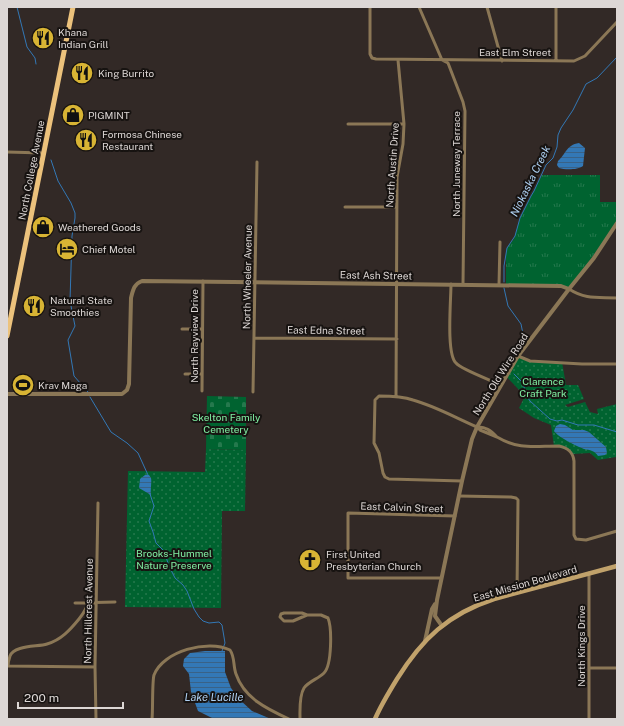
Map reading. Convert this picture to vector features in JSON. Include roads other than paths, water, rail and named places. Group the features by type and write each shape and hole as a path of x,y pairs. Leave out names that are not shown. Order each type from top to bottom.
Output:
{"main road":[{"name":"North College Avenue","path":"7,336 8,322 73,7"},
{"name":"East Mission Boulevard","path":"375,719 408,662 425,641 442,626 475,606 617,566"}],"street":[{"path":"370,7 370,56 376,59 398,60"},
{"name":"North Juneway Terrace","path":"419,7 442,60 448,63 465,111 463,284"},
{"path":"487,7 502,61"},
{"path":"556,7 556,60"},
{"name":"East Elm Street","path":"398,60 574,61 585,56 617,22"},
{"name":"North Austin Drive","path":"396,397 396,207 397,178 403,144 404,124 398,60"},
{"path":"348,124 404,124"},
{"path":"7,152 43,153"},
{"name":"North Wheeler Avenue","path":"254,392 257,162"},
{"path":"345,207 396,207"},
{"name":"North Old Wire Road","path":"442,626 435,616 437,600 462,481 472,439 477,427 518,356 594,258 617,223"},
{"path":"499,285 500,242"},
{"name":"East Ash Street","path":"7,394 122,394 127,390 129,384 131,298 134,288 142,281 561,286 585,297 617,298"},
{"name":"North Rayview Drive","path":"202,391 203,281"},
{"path":"451,284 451,355 455,363 459,366 501,385"},
{"path":"182,329 202,329"},
{"name":"East Edna Street","path":"254,338 397,339"},
{"path":"518,356 530,361 582,364 617,364"},
{"path":"185,374 202,374"},
{"path":"462,481 389,479 385,477 382,470 379,453 374,443 374,404 376,398 379,396 396,397 417,401 515,445 565,447 570,450 574,461 573,529 576,539 586,540 617,531"},
{"path":"459,496 516,498 518,503 517,593"},
{"name":"North Hillcrest Avenue","path":"96,719 95,667 98,503"},
{"name":"East Calvin Street","path":"441,578 348,578 348,513 455,516"},
{"name":"North Kings Drive","path":"589,573 589,719"},
{"path":"425,641 432,609 437,600"},
{"path":"88,602 87,608 71,630 60,638 47,644 31,646 14,651 10,656 7,666 95,667"},
{"path":"75,603 115,602"},
{"path":"300,719 303,689 314,678 324,673 328,666 330,653 330,623 328,618 321,615 284,613 281,614 280,617 284,621 288,621 307,615"},
{"path":"152,719 154,676 162,662 179,652 202,646 225,648 230,650 238,680 248,695 256,702 288,719"},
{"path":"589,668 617,668"}],"water":[{"path":"579,143 585,148 583,166 571,169 559,168 557,165 558,161 571,146"},
{"path":"560,424 573,430 584,430 589,432 606,447 607,453 605,455 598,456 590,450 581,448 563,439 554,431 556,426"},
{"path":"145,475 149,475 151,478 151,495 139,488 140,479"},
{"name":"Lake Lucille","path":"225,651 225,672 231,688 240,700 252,711 271,719 214,719 198,711 191,692 189,674 183,666 184,659 190,653"}],"waterway":[{"path":"17,7 27,47 35,58 36,64"},
{"name":"Niokaska Creek","path":"504,282 504,266 507,248 515,236 520,218 546,165 553,158 561,128 573,110 586,84 597,78 617,57"},
{"path":"51,160 58,181 75,213 72,236 70,301 75,326 68,340 74,376 88,392"},
{"name":"Niokaska Creek","path":"504,288 508,306 521,324 524,339 511,362"},
{"name":"Niokaska Creek","path":"514,374 523,383 526,395 530,401 550,419 557,421 562,420 578,425 594,425 617,432"},
{"path":"90,397 111,432 138,453 148,475"},
{"path":"150,494 154,506 149,521 156,543 164,551 175,578 187,591 199,617 203,621 209,623 219,622 222,625 225,643 222,651"}],"place":[{"name":"Khana Indian Grill","path":"43,38"},
{"name":"King Burrito","path":"82,73"},
{"name":"PIGMINT","path":"73,115"},
{"name":"Formosa Chinese Restaurant","path":"86,140"},
{"name":"Weathered Goods","path":"43,227"},
{"name":"Chief Motel","path":"67,249"},
{"name":"Natural State Smoothies","path":"34,306"},
{"name":"Krav Maga","path":"23,385"},
{"name":"First United Presbyterian Church","path":"310,560"}],"park label":[{"name":"Clarence Craft Park","path":"543,386"},
{"name":"Skelton Family Cemetery","path":"226,422"},
{"name":"Brooks-Hummel Nature Preserve","path":"174,558"}]}
